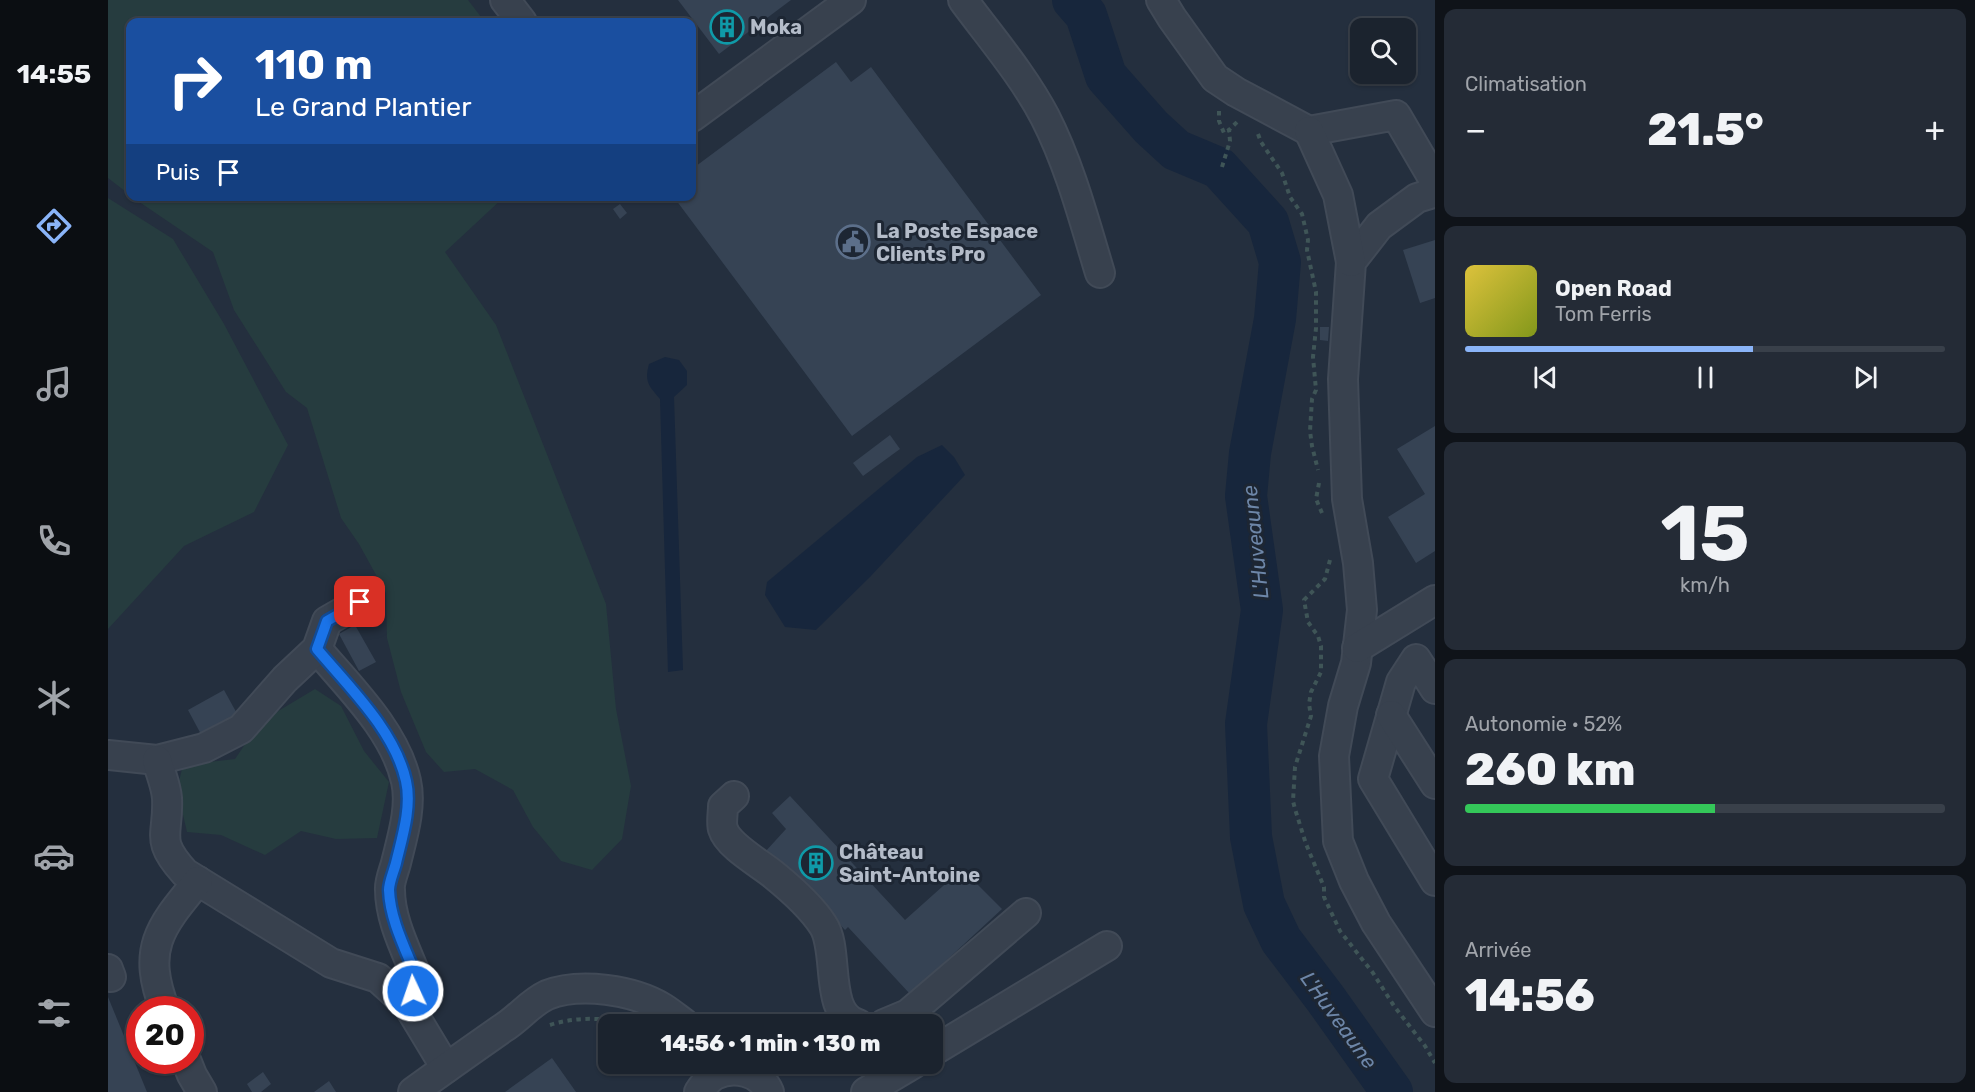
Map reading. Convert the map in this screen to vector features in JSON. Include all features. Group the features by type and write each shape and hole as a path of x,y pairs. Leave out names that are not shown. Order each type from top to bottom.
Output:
{"street":[{"path":"506,0 519,18"},
{"path":"696,114 851,0"},
{"path":"963,0 1024,82 1045,117 1072,182 1100,273"},
{"path":"1161,0 1215,78 1239,104 1309,131 1396,115 1434,187 1379,226 1351,261"},
{"path":"1309,131 1338,195 1351,261 1343,379 1347,499 1358,562 1362,610 1356,663 1343,706 1334,756 1338,842 1354,881 1376,923 1435,1012"},
{"path":"1357,648 1435,600"},
{"path":"108,755 157,760 204,748 241,729 285,680 317,649 327,621 360,602"},
{"path":"317,649 381,727 397,753 406,782 408,797 402,838 389,889 396,927 417,978 408,1005"},
{"path":"1435,689 1416,659 1401,682 1373,779 1435,881"},
{"path":"1391,715 1435,784"},
{"path":"157,760 167,797 164,838 169,856 185,873 331,963 378,978 408,1005 446,1068"},
{"path":"734,796 723,806 723,829 732,842 774,875 824,926 828,937 838,1006 844,1014"},
{"path":"161,996 154,974 155,947 168,917 198,881"},
{"path":"908,1014 1026,913"},
{"path":"943,1045 1107,946"},
{"path":"413,1092 514,1021 533,1003 549,995 573,989 603,990 632,995 662,1007 671,1014"},
{"path":"514,1021 544,1011 578,1004 604,1005 627,1009 637,1014"},
{"path":"192,1074 202,1092"},
{"path":"697,1082 717,1074"},
{"path":"750,1074 777,1090"},
{"path":"866,1092 889,1074"}],"path":[{"path":"1222,167 1230,141 1230,130 1239,104"},
{"path":"1257,132 1282,173 1290,197 1302,214 1308,240 1307,250 1316,292 1313,357 1316,390 1312,399 1310,431 1320,477 1316,499 1324,518"},
{"path":"1331,554 1325,579 1304,600 1308,622 1322,645 1321,672 1311,692 1309,704 1311,716 1295,767 1293,801 1306,844 1324,887 1324,897 1340,930 1435,1063"},
{"path":"544,1027 564,1020 598,1021"}],"green space":[{"path":"108,0 468,0 482,18 126,18 126,192 108,178"},
{"path":"108,198 173,239 224,324 288,445 254,512 184,546 108,629"},
{"path":"138,201 500,201 445,252 496,325 606,604 616,709 631,786 622,839 592,870 561,861 533,827 513,790 475,769 444,772 426,752 401,692 387,638 386,593 359,544 341,518 307,408 286,392 234,310 213,252"},
{"path":"315,689 341,706 364,751 389,782 377,838 336,839 301,831 265,855 221,835 187,832 177,789 183,765 235,759 260,722"}],"water":[{"path":"665,357 679,360 687,371 687,385 674,397 683,670 668,672 660,399 647,380 649,364"},
{"path":"942,445 954,457 965,475 870,577 816,630 785,627 765,595 767,582 917,457"}],"building":[{"name":"Moka","path":"678,0 791,0 719,54 696,24 696,18 692,18"},
{"path":"836,62 851,82 871,67 1041,295 852,436 677,201 696,201 696,166"},
{"path":"620,204 627,213 620,219 613,209"},
{"path":"1435,240 1435,298 1420,303 1403,250"},
{"path":"1320,327 1329,327 1328,341 1320,340"},
{"path":"1435,426 1435,551 1416,563 1388,517 1425,494 1397,449"},
{"path":"890,435 900,449 863,476 853,463"},
{"path":"355,625 376,662 359,671 339,634"},
{"path":"224,690 240,719 203,738 188,710"},
{"path":"790,796 905,920 962,869 1002,909 910,994 848,927 845,930 795,875 765,852 786,829 772,813"},
{"path":"108,997 126,1041 126,1074 140,1074 147,1092 108,1092"},
{"path":"552,1058 576,1092 505,1092"},
{"path":"263,1072 271,1084 261,1092 252,1092 247,1084"},
{"path":"329,1081 336,1092 314,1092"}],"waterway":[{"name":"L'Huveaune","path":"1073,0 1086,15 1106,76 1151,127 1176,150 1219,168 1268,222 1280,262 1275,319 1250,453 1246,496 1262,610 1246,724 1251,837 1264,904 1281,940 1392,1092"}],"place":[{"name":"Moka","path":"727,27"},
{"name":"La Poste Espace Clients Pro","path":"853,242"},
{"name":"Château Saint-Antoine","path":"816,863"}],"route":[{"path":"360,602 327,621 317,649 381,727 397,753 406,782 408,797 402,838 389,889 396,927 417,978 413,991"}]}
